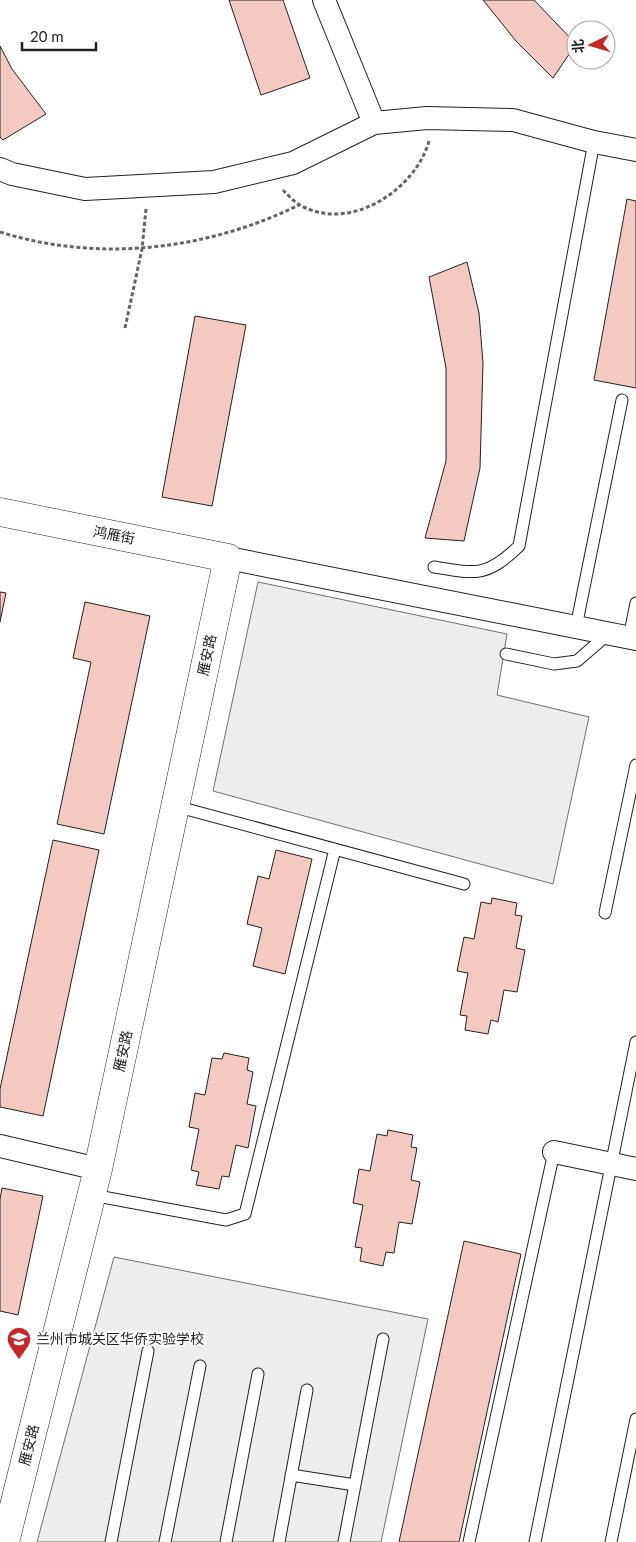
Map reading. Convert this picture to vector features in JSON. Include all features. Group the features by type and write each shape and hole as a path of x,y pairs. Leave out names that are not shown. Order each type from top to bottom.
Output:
{"street":[{"path":"324,0 374,123"},
{"path":"0,169 12,174 84,189 214,182 293,163 374,123 435,118 513,120 594,142 636,150"},
{"name":"鸿雁街","path":"0,512 228,558"},
{"path":"228,558 624,637"},
{"name":"雁安路","path":"5,1542 95,1182 228,558"},
{"path":"0,1146 95,1182"},
{"path":"554,1152 636,1170"}],"lane":[{"path":"434,568 473,573 500,564 519,546 594,142"},
{"path":"576,627 622,400"},
{"path":"506,654 554,664 577,662 624,637 636,603"},
{"path":"605,913 636,765"},
{"path":"175,806 464,884"},
{"path":"95,1182 226,1220 244,1214 335,849"},
{"path":"535,1542 636,1042"},
{"path":"469,1542 554,1152"},
{"path":"344,1542 384,1339"},
{"path":"111,1542 148,1351"},
{"path":"165,1542 200,1366"},
{"path":"226,1542 258,1374"},
{"path":"279,1542 306,1390"},
{"path":"611,1542 636,1419"},
{"path":"291,1475 355,1485"}],"path":[{"path":"267,169 278,186 299,205 320,212 351,213 373,206 411,175 427,146 435,118"},
{"path":"125,328 142,249 149,186"},
{"path":"0,232 26,240 92,249 142,249 185,243 250,227 299,205"}],"shaded area":[{"path":"258,582 507,634 497,695 589,717 553,884 213,791"},
{"path":"114,1257 428,1319 381,1542 37,1542"}],"building":[{"path":"229,0 283,0 310,78 261,95"},
{"path":"483,0 534,0 566,34 566,59 553,78 516,41"},
{"path":"0,46 12,69 46,114 3,140 0,137"},
{"path":"627,199 636,201 636,388 594,380"},
{"path":"467,262 479,313 483,363 480,468 464,541 425,538 446,461 446,368 429,277"},
{"path":"195,316 246,325 212,506 162,497"},
{"path":"0,592 6,593 0,622"},
{"path":"85,602 150,616 104,834 57,824 91,662 73,658"},
{"path":"53,840 99,850 43,1116 0,1107 0,1089"},
{"path":"276,850 312,859 285,974 253,966 262,928 247,924 258,876 269,879"},
{"path":"492,898 517,903 515,915 522,916 516,948 525,950 517,992 504,990 498,1022 491,1020 488,1034 465,1030 467,1016 460,1015 468,973 457,971 464,937 474,939 481,902 491,904"},
{"path":"224,1053 249,1058 247,1070 253,1072 247,1104 256,1106 248,1148 236,1145 229,1177 222,1176 219,1189 196,1185 199,1172 191,1170 199,1129 189,1127 195,1093 205,1095 212,1058 222,1059"},
{"path":"388,1130 413,1135 411,1147 417,1148 411,1180 420,1182 412,1224 399,1222 394,1253 386,1252 383,1266 360,1261 362,1248 355,1247 363,1205 353,1203 359,1169 370,1171 377,1134 387,1136"},
{"path":"2,1188 43,1196 18,1315 0,1311 0,1199"},
{"path":"464,1241 521,1254 459,1542 399,1542"}],"place":[{"name":"兰州市城关区华侨实验学校","path":"19,1360"}]}
